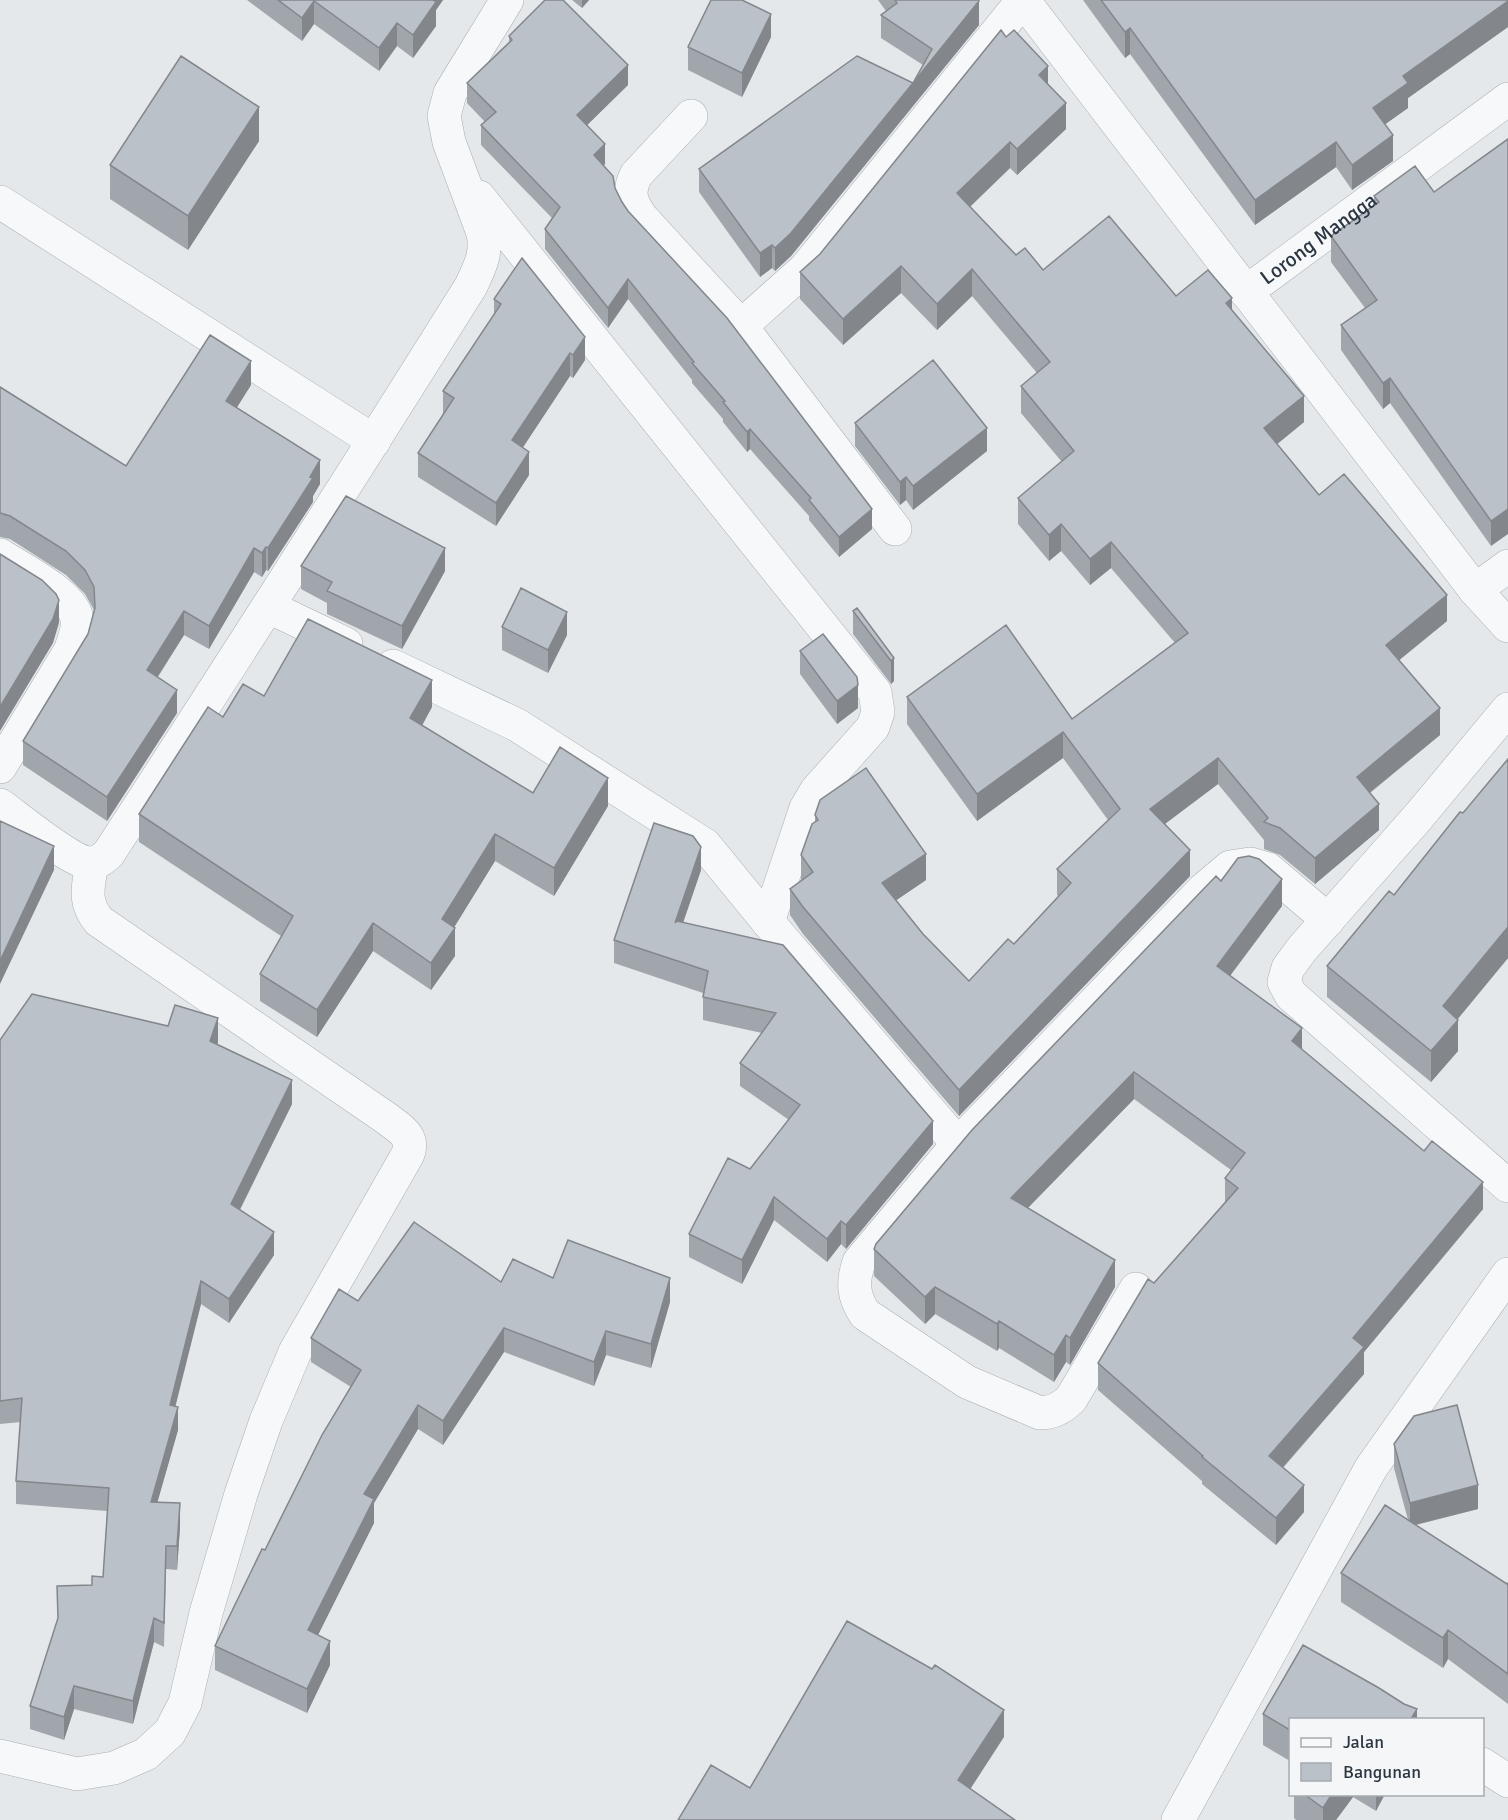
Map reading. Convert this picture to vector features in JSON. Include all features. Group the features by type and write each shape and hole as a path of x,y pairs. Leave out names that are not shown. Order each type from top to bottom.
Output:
{"street":[{"path":"0,805 66,853 86,863 102,860 109,853 269,607 374,441 471,286 483,259 485,246 483,233 445,129 446,104 450,93 507,0"},
{"path":"741,326 804,269 1023,0 1474,590 1508,626"},
{"name":"Lorong Mangga","path":"1246,292 1508,99"},
{"path":"691,116 636,175 631,196 635,207 642,218 741,326 895,529"},
{"path":"460,174 875,692 878,712 873,727 816,791 806,808 768,922"},
{"path":"0,202 374,441"},
{"path":"0,555 61,594 70,603 77,616 76,632 70,651 0,767"},
{"path":"1474,590 1508,566"},
{"path":"269,607 518,725 705,845 958,1144"},
{"path":"1508,709 1419,816 1302,949 1288,968 1284,982 1298,1001 1508,1186"},
{"path":"0,1755 77,1774 114,1768 146,1754 170,1732 185,1703 206,1613 241,1494 266,1421 295,1352 402,1165 411,1144 403,1132 386,1118 99,921 90,908 87,895 92,863"},
{"path":"1136,1289 1071,1399 1057,1410 1040,1413 967,1382 865,1314 858,1303 854,1289 859,1262 958,1144 1204,889 1230,867 1250,864 1268,869 1328,920"},
{"path":"1178,1820 1371,1468 1508,1274"},
{"path":"1281,1633 1310,1651"},
{"path":"1484,1765 1508,1781"}],"building":[{"path":"278,0 433,0 436,2 413,35 397,23 379,48 314,1 302,18"},
{"path":"545,0 563,0 628,65 577,115 605,144 594,155 613,176 615,188 622,202 727,318 872,509 839,537 809,500 811,498 750,429 747,432 628,279 608,308 545,229 560,207 481,125 496,112 467,83 512,40 509,36"},
{"path":"711,0 742,0 771,14 742,73 688,47"},
{"path":"895,0 979,1 913,83 932,49 881,15 897,3"},
{"path":"1101,0 1508,1 1403,76 1408,83 1373,108 1393,135 1352,165 1336,142 1255,200 1130,28 1125,32"},
{"path":"1001,30 1006,37 1014,30 1048,66 1039,75 1066,103 1017,149 1010,142 957,193 1016,255 1025,248 1043,270 1109,216 1176,296 1208,270 1232,298 1226,303 1304,396 1264,428 1319,495 1344,474 1447,595 1386,645 1440,708 1357,777 1379,804 1315,858 1280,828 1264,822 1268,818 1218,758 1150,809 1190,850 959,1090 790,889 813,872 801,855 812,824 818,820 815,815 820,800 866,768 926,854 882,883 923,934 969,981 1008,939 1014,944 1071,883 1057,869 1120,809 1063,732 977,794 907,697 1006,625 1072,719 1188,633 1111,542 1090,559 1061,524 1049,535 1018,498 1074,451 1021,386 1050,362 972,269 937,304 901,266 843,319 800,272 820,254"},
{"path":"181,56 259,107 188,216 110,165"},
{"path":"857,56 913,83 791,233 775,248 772,245 760,253 699,169"},
{"path":"1508,139 1508,509 1491,521 1390,378 1383,383 1341,325 1377,300 1331,236 1379,202 1374,196 1415,166 1434,192"},
{"path":"522,258 585,337 573,355 570,353 512,440 529,452 496,503 418,453 454,398 443,391 501,304 494,299"},
{"path":"210,335 251,361 226,401 320,460 310,477 313,478 268,548 266,547 262,553 254,548 209,626 184,611 147,670 177,690 107,797 23,741 88,634 95,608 94,587 85,570 66,551 10,516 0,513 0,387 126,466"},
{"path":"933,360 987,428 913,486 906,477 900,482 855,423"},
{"path":"346,496 445,548 402,626 327,591 332,582 301,566"},
{"path":"0,554 42,580 59,600 53,619 0,707"},
{"path":"521,588 567,612 548,650 502,627"},
{"path":"857,608 894,658 891,661 853,611"},
{"path":"308,619 432,680 410,718 533,793 560,747 608,778 554,868 495,834 442,919 455,928 431,963 373,923 317,1010 260,974 293,916 139,814 208,707 223,717 243,684 264,696"},
{"path":"823,634 857,677 858,685 837,701 800,651"},
{"path":"1508,759 1508,927 1443,1006 1458,1020 1431,1051 1327,966 1389,891 1394,895 1460,812 1463,813"},
{"path":"0,821 54,846 0,961"},
{"path":"654,823 693,836 701,847 675,923 677,921 783,945 933,1121 846,1225 841,1221 827,1239 774,1197 742,1260 689,1234 728,1158 750,1169 800,1105 740,1063 776,1013 703,997 708,971 614,940"},
{"path":"1249,856 1259,859 1282,879 1217,966 1302,1028 1292,1041 1424,1151 1432,1141 1483,1182 1353,1338 1364,1347 1269,1456 1304,1485 1276,1518 1202,1457 1098,1363 1148,1279 1154,1283 1238,1188 1225,1178 1245,1153 1134,1072 1011,1198 1115,1260 1070,1338 1066,1335 1054,1355 999,1321 997,1324 935,1287 925,1297 874,1249 972,1130 1216,876 1221,881 1238,858"},
{"path":"32,994 168,1026 175,1005 218,1018 210,1041 292,1080 231,1204 274,1232 229,1299 201,1281 170,1405 178,1407 151,1502 180,1503 177,1546 166,1546 164,1623 154,1618 133,1701 74,1686 64,1717 30,1706 58,1618 57,1586 92,1585 92,1576 103,1577 109,1488 16,1481 22,1398 0,1401 0,1040"},
{"path":"414,1222 501,1282 513,1259 553,1278 568,1240 670,1278 651,1344 606,1331 594,1362 504,1328 443,1421 418,1405 364,1494 374,1499 308,1630 330,1641 307,1689 215,1646 262,1549 265,1550 322,1435 361,1370 311,1338 339,1289 358,1301"},
{"path":"1457,1405 1478,1485 1410,1503 1394,1444 1414,1416"},
{"path":"1385,1505 1508,1583 1508,1674 1448,1630 1443,1638 1341,1573"},
{"path":"847,1621 932,1669 935,1665 1004,1710 958,1780 1015,1820 678,1820 711,1765 750,1788"},
{"path":"1303,1645 1404,1704 1417,1709 1412,1718 1289,1718 1289,1729 1263,1714"},
{"path":"1307,1796 1331,1796 1323,1808"}]}
